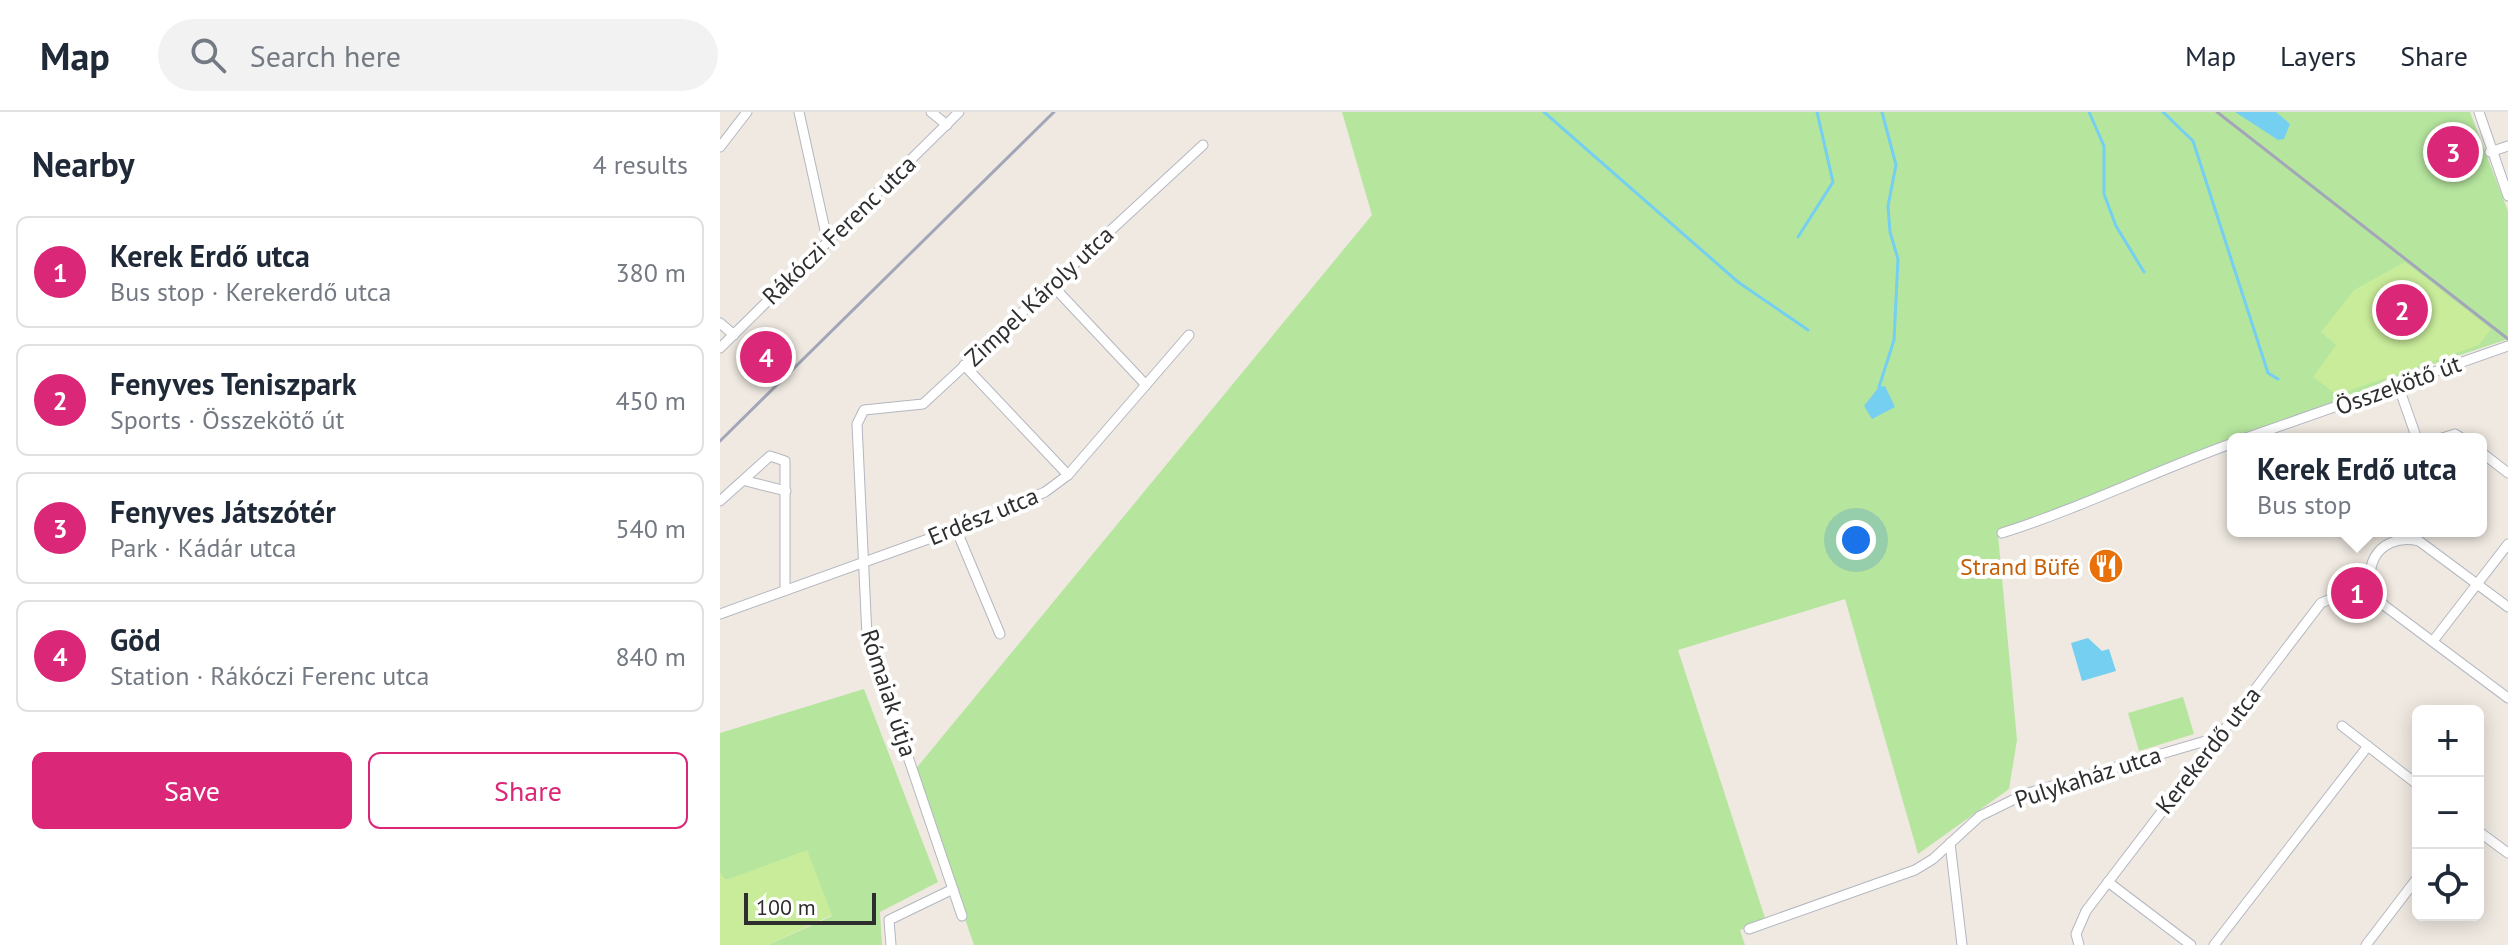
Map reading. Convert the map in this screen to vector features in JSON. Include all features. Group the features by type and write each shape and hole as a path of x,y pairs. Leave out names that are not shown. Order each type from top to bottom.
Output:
{"street":[{"path":"720,147 747,112"},
{"path":"799,112 827,239"},
{"path":"931,112 947,125"},
{"name":"Rákóczi Ferenc utca","path":"720,348 959,112"},
{"path":"2479,112 2490,152 2508,196"},
{"name":"Zimpel Károly utca","path":"861,415 864,410 923,404 1203,145"},
{"path":"2490,152 2508,146"},
{"path":"1052,285 1146,385"},
{"path":"720,323 734,335"},
{"name":"Erdész utca","path":"720,614 956,529 1045,492 1068,475 1189,335"},
{"name":"Összekötő út","path":"2260,433 2508,346"},
{"path":"964,365 1068,475"},
{"path":"2398,385 2415,433"},
{"name":"Rómaiak útja","path":"861,415 857,424 867,636 962,916"},
{"path":"2002,533 2059,515 2147,474 2227,445"},
{"path":"720,501 746,481 770,456 780,457 786,466 785,590"},
{"path":"2487,457 2508,473"},
{"path":"746,481 786,491"},
{"path":"956,529 1000,634"},
{"path":"2428,537 2428,545"},
{"path":"2508,607 2428,545 2405,539 2384,547 2370,567 2370,583 2385,606 2508,698"},
{"path":"2433,641 2508,544"},
{"name":"Kerekerdő utca","path":"2079,945 2079,922 2321,603 2370,583"},
{"path":"2342,726 2412,780"},
{"name":"Pulykaház utca","path":"1749,929 1915,870 1980,816 2025,794 2219,737"},
{"path":"2214,945 2368,746"},
{"path":"2484,835 2508,853"},
{"path":"1950,843 1962,945"},
{"path":"2108,882 2191,945"},
{"path":"2366,945 2412,885"},
{"path":"891,945 889,920 953,889"}],"green space":[{"path":"1342,112 2470,112 2508,211 2508,339 2386,380 2327,411 2253,433 2227,433 2227,441 1998,535 2017,740 2009,789 1918,854 1845,599 1678,650 1766,921 1740,930 1745,945 974,945 914,771 1372,215"},
{"path":"2405,262 2491,329 2479,345 2337,395 2313,377 2336,345 2321,332 2354,290"},
{"path":"864,689 938,882 880,912 882,945 768,945 832,916 754,872 725,880 720,873 720,733"},
{"path":"2183,697 2194,734 2139,751 2128,713"},
{"path":"807,850 832,915 768,945 720,945 720,873 726,880"}],"water":[{"path":"2235,112 2276,112 2290,124 2284,139 2278,140"},
{"path":"1885,386 1895,407 1872,419 1864,406 1879,387"},
{"path":"2088,638 2102,651 2109,649 2116,671 2082,681 2071,643"}],"waterway":[{"path":"1544,112 1738,282 1808,330"},
{"path":"1798,237 1833,182 1817,112"},
{"path":"1879,387 1894,340 1898,259 1890,232 1888,206 1896,165 1882,112"},
{"path":"2089,112 2104,146 2104,194 2116,226 2144,272"},
{"path":"2163,112 2193,141 2268,373 2278,379"}],"railway":[{"path":"720,441 1054,112"},
{"path":"2217,112 2508,339"}],"place":[{"name":"Fenyves Játszótér","path":"2453,152"},
{"name":"Fenyves Teniszpark","path":"2402,310"},
{"name":"Göd","path":"766,357"},
{"name":"Strand Büfé","path":"2106,566"},
{"name":"Kerek Erdő utca","path":"2357,593"}]}
